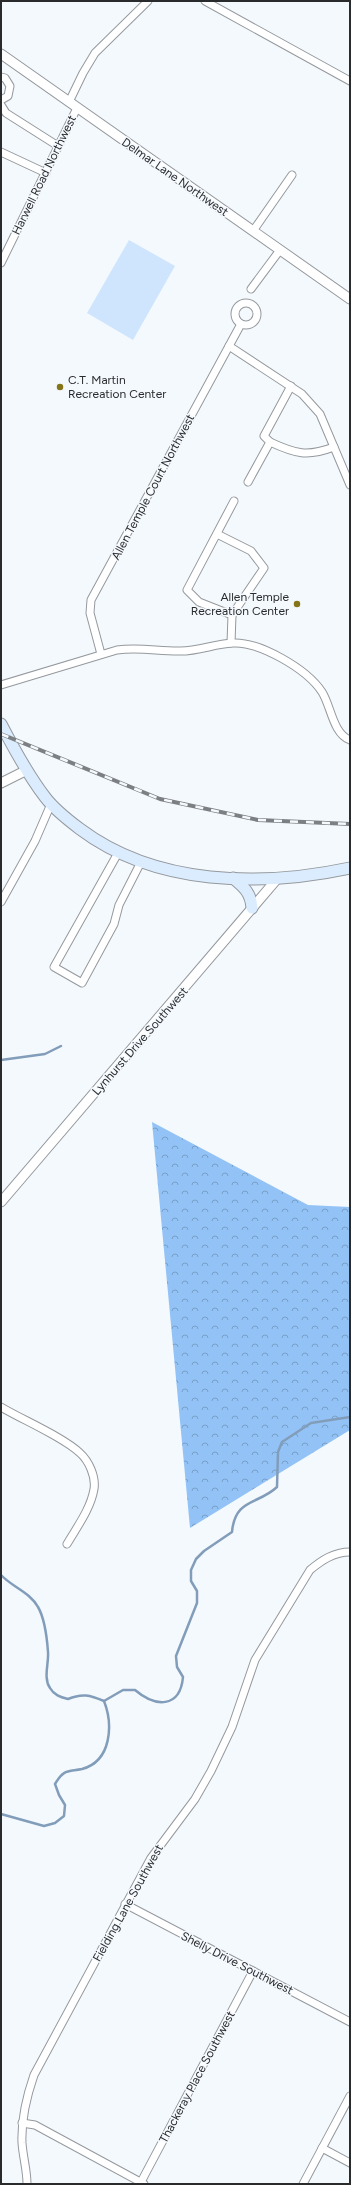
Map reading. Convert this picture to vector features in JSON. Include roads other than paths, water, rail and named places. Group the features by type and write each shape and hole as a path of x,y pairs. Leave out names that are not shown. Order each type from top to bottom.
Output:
{"main road":[{"path":"1,724 27,770 51,804 68,820 93,839 118,853 141,862 178,872 233,878 277,879 350,868"},
{"path":"233,878 246,889 250,896 252,908"}],"street":[{"path":"69,102 83,73 95,53 148,1"},
{"path":"205,1 350,81"},
{"name":"Delmar Lane Northwest","path":"1,54 350,299"},
{"path":"1,77 5,78 10,86 8,96 1,100"},
{"path":"1,105 6,113 58,146"},
{"name":"Harwell Road Northwest","path":"1,263 77,108"},
{"path":"1,152 46,173"},
{"path":"253,231 292,175"},
{"path":"251,289 280,250"},
{"name":"Allen Temple Court Northwest","path":"102,654 90,613 90,600 241,324"},
{"path":"229,346 302,394 320,414 350,485"},
{"path":"291,386 264,436 270,442 287,450 304,455 334,447"},
{"path":"248,482 270,442"},
{"path":"232,615 199,602 188,590 234,501"},
{"path":"217,534 251,551 264,568 232,615 231,643"},
{"path":"1,685 102,654 131,648 179,651 231,643 256,646 302,670 312,678 323,693 340,733 349,740"},
{"path":"1,783 27,770"},
{"path":"1,902 35,841 51,804"},
{"path":"118,853 54,967 82,983 114,924 119,905 141,862"},
{"name":"Lynhurst Drive Southwest","path":"1,1202 277,879"},
{"path":"1,1407 72,1447 87,1462 94,1479 94,1489 82,1518 67,1544"},
{"name":"Fielding Lane Southwest","path":"27,2184 22,2144 22,2123 26,2098 34,2075 151,1858 195,1799 211,1771 232,1727 255,1660 304,1578 321,1561 334,1555 350,1552"},
{"name":"Shelly Drive Southwest","path":"125,1904 350,2022"},
{"name":"Thackeray Place Southwest","path":"142,2183 253,1971"},
{"path":"304,2184 350,2096"},
{"path":"22,2123 35,2125 142,2183"},
{"path":"322,2148 350,2163"}],"waterway":[{"path":"1,1060 45,1054 61,1046"},
{"path":"104,1701 123,1690 135,1690 143,1696 158,1702 172,1700 177,1695 181,1687 183,1677 177,1667 176,1656 197,1603 197,1591 191,1581 191,1570 196,1559 204,1551 232,1532 234,1521 238,1513 243,1508 270,1493 277,1487 278,1452 282,1442 311,1423 350,1417"},
{"path":"1,1575 10,1583 26,1593 38,1607 42,1617 48,1647 47,1680 53,1692 68,1699 82,1695 94,1697 104,1701 109,1720 108,1741 105,1750 99,1758 92,1765 64,1773 55,1784 65,1805 64,1816 55,1823 44,1826 1,1814"}],"railway":[{"path":"1,734 160,799 258,820 350,824"}],"place":[{"name":"C.T. Martin Recreation Center","path":"60,387"},
{"name":"Allen Temple Recreation Center","path":"297,604"}]}
